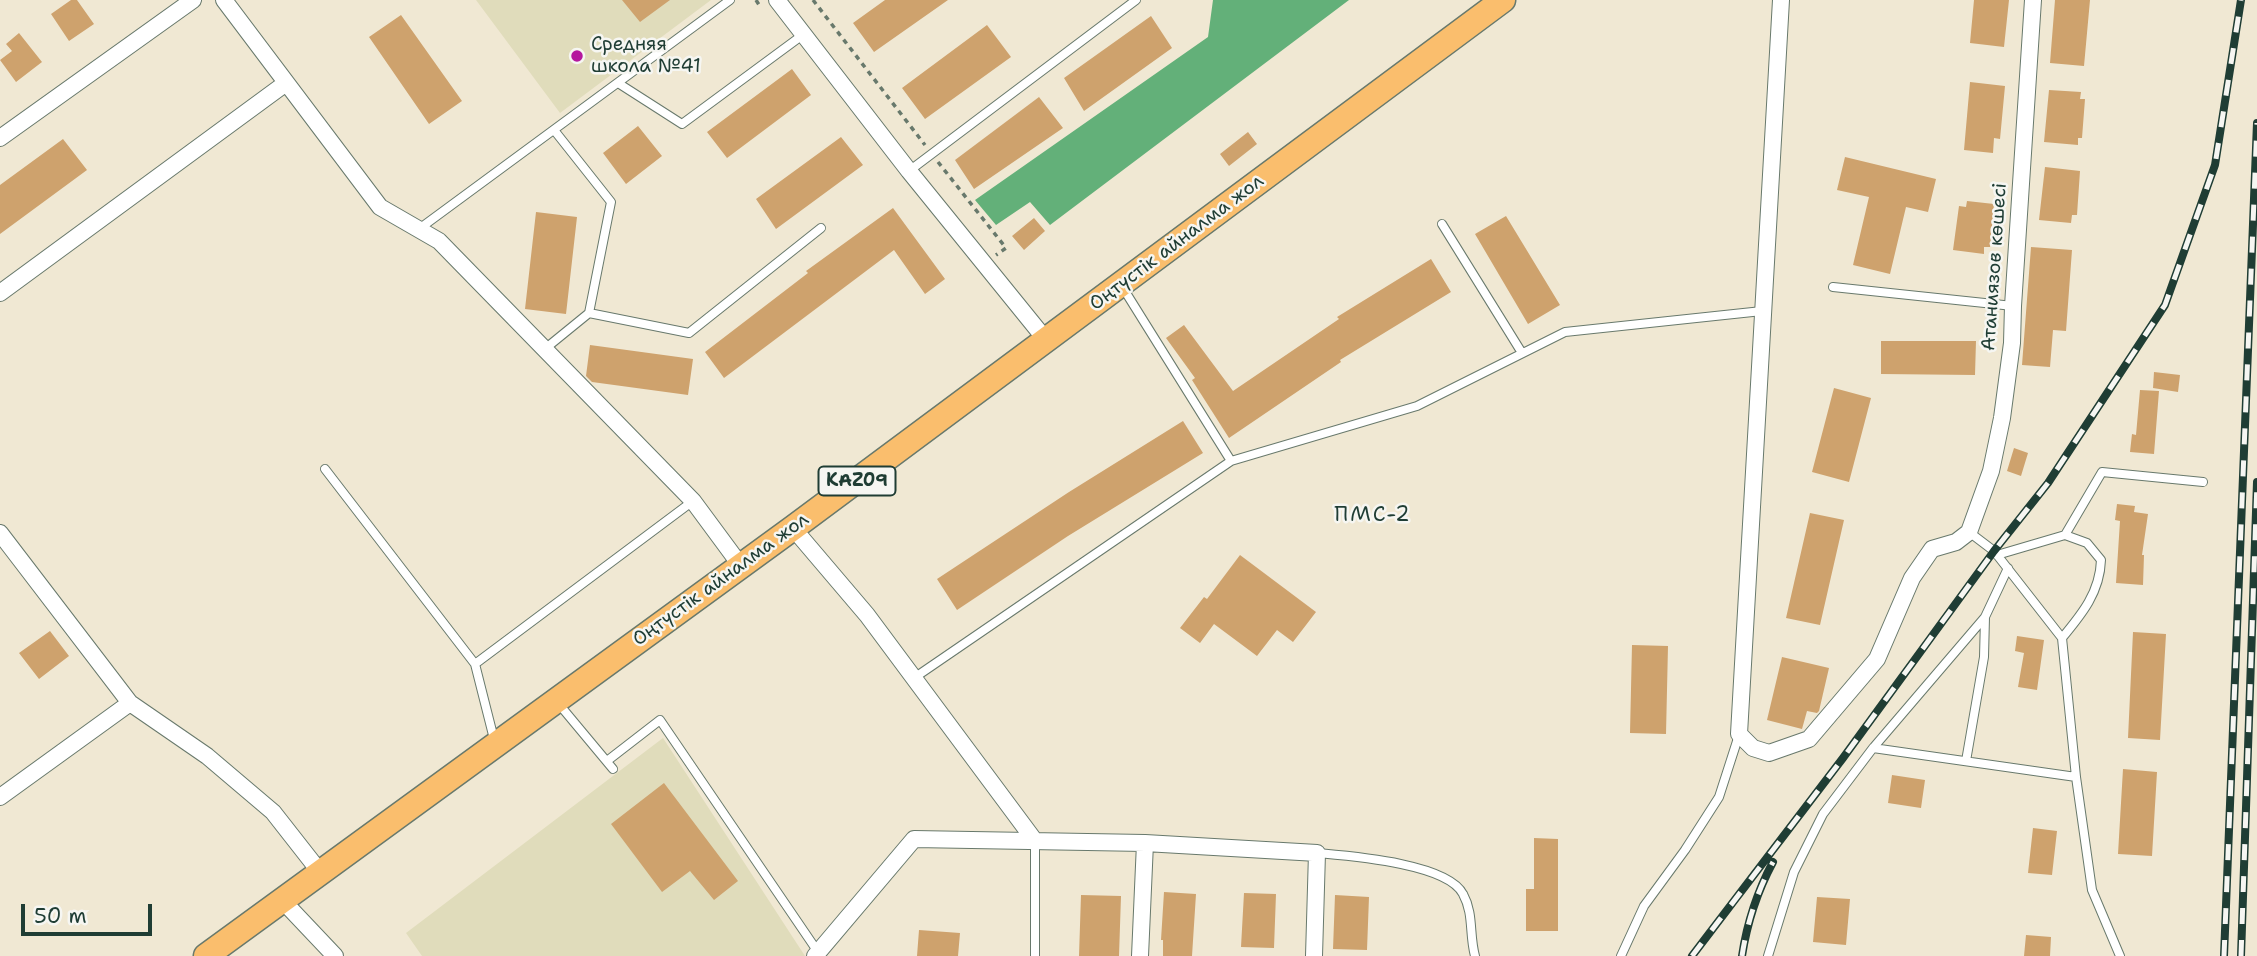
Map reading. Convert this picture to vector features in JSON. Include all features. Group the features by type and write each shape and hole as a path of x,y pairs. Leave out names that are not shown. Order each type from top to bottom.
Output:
{"highway":[{"name":"Оңтүстік айналма жол","path":"206,956 793,528 1503,0"}],"street":[{"path":"0,138 193,0"},
{"path":"224,0 380,208 439,241 693,501 741,566"},
{"path":"777,0 909,171 1046,340"},
{"path":"1781,0 1739,734 1753,748 1769,753 1809,739 1877,659 1912,578 1932,549 1956,542 1969,532"},
{"name":"Атаниязов көшесі","path":"1969,532 1991,471 2002,418 2012,343 2033,0"},
{"path":"0,292 286,83"},
{"path":"793,528 867,615 1035,841"},
{"path":"0,533 130,703 207,756 273,812 320,872"},
{"path":"0,797 130,703"},
{"path":"817,954 914,839 1144,843 1317,853 1314,956"},
{"path":"1140,956 1144,843"},
{"path":"282,900 335,956"}],"lane":[{"path":"419,229 730,0"},
{"path":"909,171 1136,0"},
{"path":"618,83 682,124 803,34"},
{"path":"546,348 589,313 611,202 554,130"},
{"path":"1442,224 1522,353"},
{"path":"589,313 689,333 821,229"},
{"path":"1121,284 1231,461"},
{"path":"1833,287 2013,306"},
{"path":"914,678 1231,461 1417,406 1565,332 1762,311"},
{"path":"325,469 475,664 496,744"},
{"path":"2065,535 2102,472 2203,482"},
{"path":"475,664 693,501"},
{"path":"1969,532 1997,555 2062,638 2076,777 2092,890 2120,956"},
{"path":"1997,555 2065,535 2087,543 2101,560 2100,575 2087,609 2062,638"},
{"path":"1768,956 1794,872 1823,814 1873,748 1985,617 2008,568"},
{"path":"1966,761 1984,657 1985,617"},
{"path":"556,700 610,765 660,720 817,954"},
{"path":"1621,956 1644,906 1719,797 1739,734"},
{"path":"1873,748 2076,777"},
{"path":"1035,841 1035,956"},
{"path":"1317,853 1373,858 1435,873 1462,890 1472,912 1471,939 1475,956"}],"path":[{"path":"813,0 1006,248 984,264"}],"shaded area":[{"name":"Средняя школа №41","path":"476,0 711,0 560,113"},
{"path":"663,738 805,956 422,956 406,933"}],"green space":[{"path":"1213,0 1349,0 1050,225 1030,202 996,225 975,200 1208,37"}],"building":[{"path":"71,0 77,0 94,24 69,41 51,14"},
{"path":"622,0 670,0 640,22"},
{"path":"885,0 948,0 874,52 853,23"},
{"path":"1974,0 2009,0 2004,47 1970,43"},
{"path":"2055,0 2090,0 2084,66 2050,63"},
{"path":"401,15 462,101 429,124 369,37"},
{"path":"1151,16 1172,48 1084,111 1064,78"},
{"path":"987,25 1011,57 925,119 902,88"},
{"path":"19,33 42,62 16,82 0,60 12,51 6,44"},
{"path":"792,69 811,95 727,158 707,132"},
{"path":"1970,82 2005,86 2000,139 1994,138 1993,153 1964,150"},
{"path":"2049,90 2081,92 2080,99 2085,99 2082,138 2078,138 2078,145 2044,142"},
{"path":"1039,97 1063,128 974,189 955,160"},
{"path":"638,126 662,156 626,184 603,153"},
{"path":"1248,132 1257,144 1229,166 1220,154"},
{"path":"841,137 863,165 776,229 756,199"},
{"path":"63,139 87,170 0,234 0,185"},
{"path":"1845,157 1936,179 1928,212 1906,207 1890,274 1853,265 1869,197 1837,190"},
{"path":"2045,167 2080,171 2077,215 2072,215 2071,223 2039,220"},
{"path":"1967,201 1994,204 1990,247 1984,247 1984,254 1953,250 1959,206 1966,207"},
{"path":"893,208 945,279 925,294 894,250 724,378 705,352 808,273 806,271"},
{"path":"536,212 577,217 566,314 525,309"},
{"path":"1506,216 1560,305 1528,324 1475,234"},
{"path":"1034,218 1045,231 1024,250 1012,236"},
{"path":"2031,247 2072,250 2066,331 2053,330 2050,367 2022,365"},
{"path":"1431,259 1451,292 1340,360 1341,362 1229,438 1192,380 1195,378 1166,338 1184,325 1233,391 1339,319 1337,317"},
{"path":"1881,341 1976,341 1975,375 1881,374"},
{"path":"590,345 693,359 688,395 592,382 586,376"},
{"path":"2154,372 2180,375 2178,392 2153,388"},
{"path":"1834,388 1871,398 1849,482 1812,472"},
{"path":"2140,390 2159,391 2154,454 2130,452 2132,434 2136,435"},
{"path":"1183,421 1203,453 1068,536 957,610 937,579"},
{"path":"2014,448 2028,453 2021,476 2007,471"},
{"path":"2117,504 2135,506 2134,512 2148,514 2142,555 2143,585 2116,583 2120,521 2115,520"},
{"path":"1810,513 1844,520 1820,625 1786,618"},
{"path":"1240,555 1316,612 1293,642 1277,630 1257,656 1214,624 1200,643 1180,628 1204,597 1207,599"},
{"path":"50,631 69,656 39,679 19,653"},
{"path":"2133,632 2166,634 2160,740 2128,738"},
{"path":"2017,636 2044,640 2037,690 2018,687 2024,653 2015,651"},
{"path":"1632,645 1668,646 1666,734 1630,733"},
{"path":"1782,657 1829,668 1819,711 1807,711 1802,729 1767,720"},
{"path":"2123,769 2157,772 2152,856 2118,854"},
{"path":"1892,775 1925,780 1921,808 1888,803"},
{"path":"664,783 738,881 714,900 690,871 662,892 611,824"},
{"path":"2033,828 2057,831 2052,875 2028,873"},
{"path":"1534,838 1558,839 1558,931 1526,931 1526,889 1534,889"},
{"path":"1164,892 1196,894 1192,956 1163,956 1161,940"},
{"path":"1244,893 1276,894 1274,948 1241,947"},
{"path":"1081,895 1121,896 1119,956 1079,956"},
{"path":"1335,895 1369,897 1367,950 1333,949"},
{"path":"1817,897 1850,899 1846,945 1813,942"},
{"path":"919,930 960,933 958,956 917,956"},
{"path":"2026,935 2051,937 2050,956 2024,956"}],"railway":[{"path":"1692,956 1843,758 1994,551 2048,483 2165,305 2215,165 2241,0"},
{"path":"2224,956 2257,123"},
{"path":"2241,956 2257,482"},
{"path":"1742,956 1753,908 1773,862"}],"place":[{"name":"Средняя школа №41","path":"577,56"}],"district":[{"name":"ПМС-2","path":"1373,516"}]}
